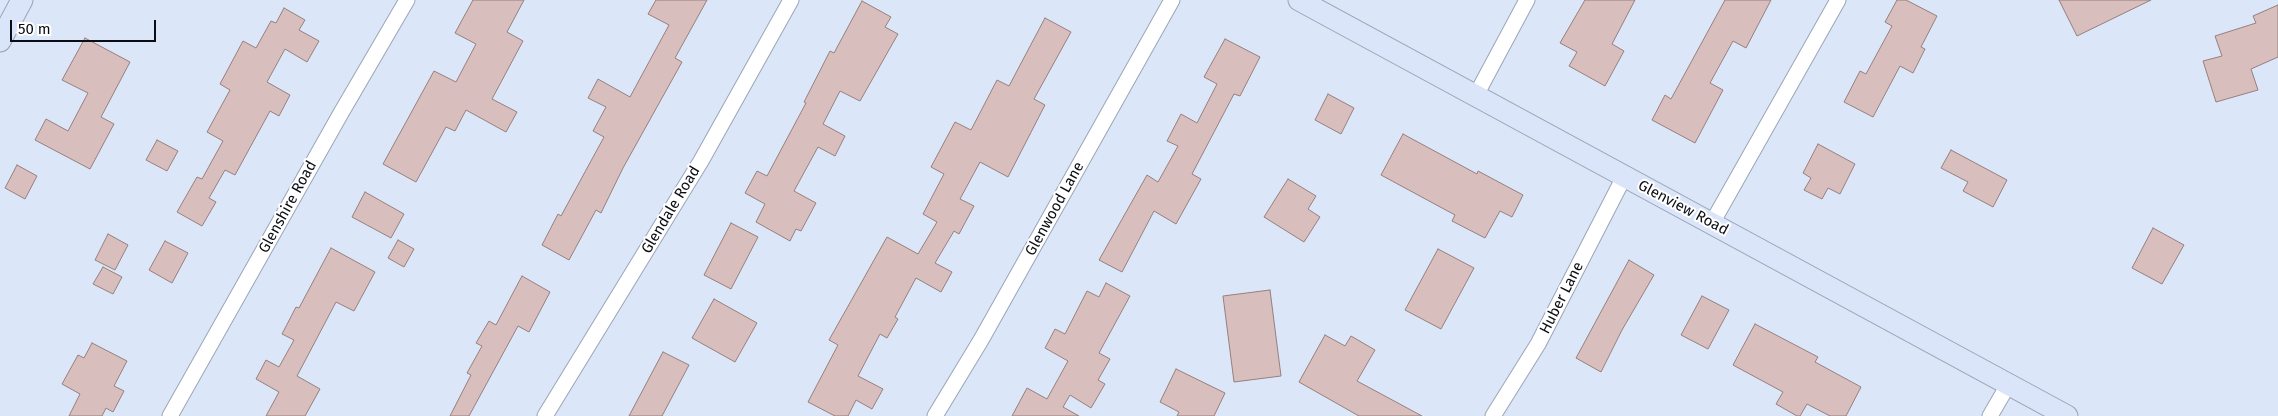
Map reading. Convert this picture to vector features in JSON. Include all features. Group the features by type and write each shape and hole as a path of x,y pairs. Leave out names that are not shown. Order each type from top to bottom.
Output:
{"main road":[{"path":"0,41 22,0"},
{"name":"Glenview Road","path":"1299,0 2067,416"}],"street":[{"name":"Glenshire Road","path":"170,416 407,0"},
{"name":"Glendale Road","path":"545,416 701,162 791,0"},
{"name":"Glenwood Lane","path":"935,416 986,331 1172,0"},
{"path":"1475,97 1527,0"},
{"path":"1712,223 1838,0"},
{"name":"Huber Lane","path":"1493,416 1538,344 1624,176"},
{"path":"1990,416 2008,385"}],"building":[{"path":"473,0 524,0 507,32 523,41 492,99 517,112 506,132 466,110 455,131 446,127 416,182 383,164 434,71 456,82 476,44 455,33"},
{"path":"656,0 707,0 675,58 682,62 623,168 601,213 596,210 569,260 542,245 558,214 561,216 604,137 593,131 606,107 588,98 598,79 630,97 669,25 648,14"},
{"path":"1585,0 1635,0 1612,44 1624,51 1605,86 1569,66 1577,52 1560,43"},
{"path":"1725,0 1771,0 1746,48 1733,41 1710,83 1723,90 1695,143 1652,120 1665,95 1671,99"},
{"path":"1897,0 1906,0 1937,16 1921,47 1925,49 1913,73 1900,66 1873,117 1844,102 1860,71 1866,74 1892,26 1885,22"},
{"path":"2059,0 2151,0 2077,36"},
{"path":"862,1 891,17 885,27 898,34 860,101 840,91 823,124 845,136 835,156 818,147 794,191 816,203 801,231 796,229 790,241 756,222 765,204 745,193 757,171 767,176 806,103 804,102 830,51 834,53"},
{"path":"2278,5 2278,57 2251,69 2258,90 2216,102 2203,61 2222,56 2215,36 2256,23 2253,16"},
{"path":"284,8 305,20 299,30 319,41 307,62 285,49 267,82 290,95 279,116 270,111 235,175 225,170 209,198 216,202 202,226 177,212 197,177 202,179 223,141 207,132 230,90 220,84 243,41 256,48 271,21 276,23"},
{"path":"1045,18 1071,32 1034,99 1045,105 1008,177 980,162 960,199 974,206 959,234 954,231 935,263 952,272 941,292 916,278 895,317 898,319 887,338 880,334 858,376 883,389 872,409 856,400 848,416 835,416 808,402 838,345 829,340 887,237 918,254 937,222 923,214 944,174 931,167 955,122 971,130 997,80 1009,86"},
{"path":"85,38 130,62 101,117 114,124 90,169 35,140 46,119 68,131 88,93 62,80"},
{"path":"1225,39 1260,57 1240,96 1234,94 1192,174 1201,179 1176,224 1154,211 1122,272 1099,260 1147,175 1158,182 1178,146 1167,141 1181,114 1197,123 1217,84 1204,77"},
{"path":"1328,94 1354,108 1341,134 1315,120"},
{"path":"1403,134 1477,174 1478,171 1523,195 1512,217 1500,211 1485,238 1452,221 1455,215 1381,175"},
{"path":"157,140 178,151 167,171 146,160"},
{"path":"1818,144 1855,164 1840,194 1828,188 1822,199 1804,190 1811,178 1803,173"},
{"path":"1951,150 2007,180 1993,207 1963,191 1968,182 1941,168"},
{"path":"17,165 37,176 25,199 5,188"},
{"path":"1288,179 1316,196 1308,209 1320,217 1304,242 1264,217"},
{"path":"365,192 404,214 391,238 352,217"},
{"path":"731,223 758,237 731,289 704,275"},
{"path":"2153,228 2184,245 2162,284 2132,268"},
{"path":"108,234 128,245 115,270 95,260"},
{"path":"398,240 414,249 404,267 388,258"},
{"path":"165,241 188,253 172,283 149,270"},
{"path":"331,248 375,272 354,311 336,302 297,376 320,389 305,416 266,416 279,392 256,379 266,360 279,367 294,340 282,334 296,307 299,308"},
{"path":"1438,249 1474,268 1441,329 1405,310"},
{"path":"1629,260 1654,275 1622,330 1601,372 1576,358"},
{"path":"103,267 122,277 113,294 93,284"},
{"path":"522,276 550,292 529,332 518,326 469,416 450,416 471,375 467,373 482,346 476,343 489,321 496,325"},
{"path":"1106,283 1130,296 1099,353 1110,359 1098,380 1105,384 1091,408 1070,395 1063,407 1079,416 1012,416 1027,388 1047,399 1068,361 1045,348 1055,329 1065,334 1087,291 1099,297"},
{"path":"1270,290 1281,376 1234,382 1223,296"},
{"path":"1702,296 1729,310 1708,349 1681,335"},
{"path":"714,299 757,323 735,362 692,338"},
{"path":"1755,324 1818,357 1815,362 1861,387 1846,416 1830,416 1807,404 1800,416 1797,416 1776,404 1783,392 1733,365"},
{"path":"1325,335 1345,346 1351,336 1375,350 1357,381 1422,416 1359,416 1299,382"},
{"path":"92,343 127,361 114,386 124,391 113,412 106,408 102,416 69,416 80,394 62,384 78,355 84,358"},
{"path":"663,352 689,365 662,416 629,416"},
{"path":"1176,369 1225,393 1214,416 1177,416 1179,412 1160,402"}]}
